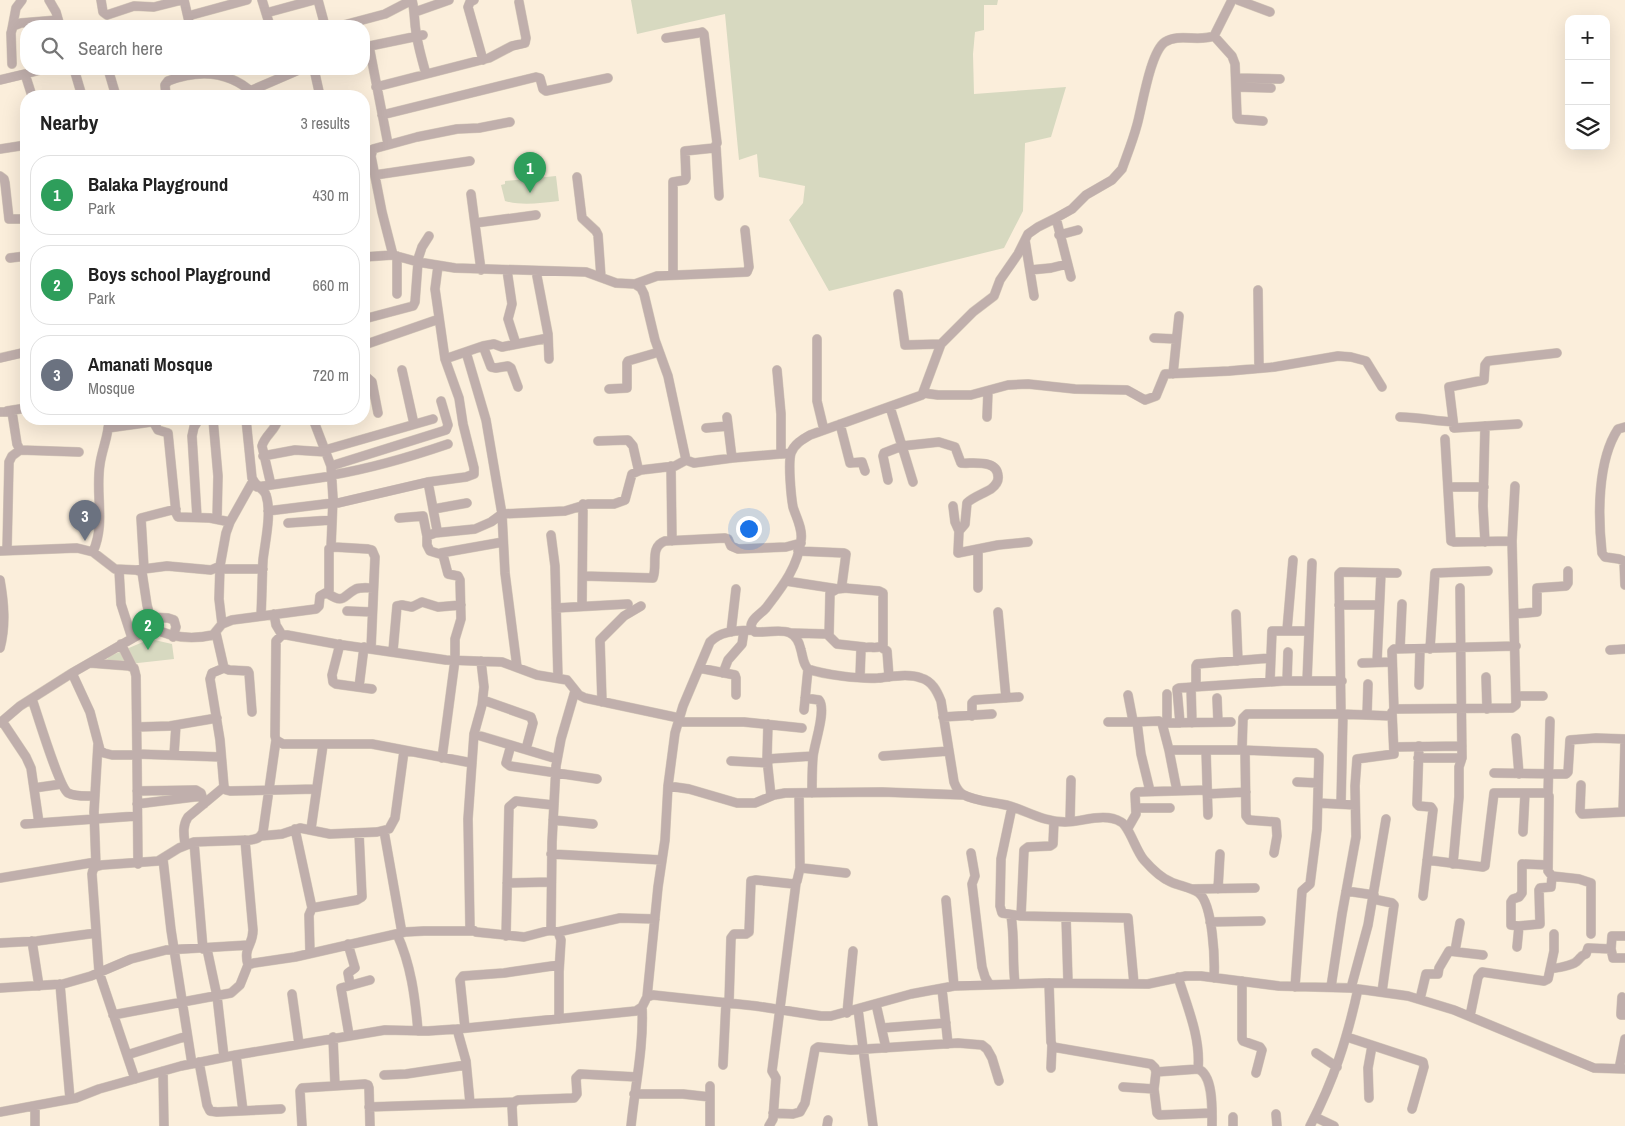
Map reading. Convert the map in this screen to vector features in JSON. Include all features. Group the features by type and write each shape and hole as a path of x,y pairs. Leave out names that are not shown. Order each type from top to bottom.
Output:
{"street":[{"path":"12,64 12,29 16,8 22,0"},
{"path":"49,0 58,20"},
{"path":"101,0 103,12 107,15 134,6 154,6 183,0 189,20"},
{"path":"188,16 247,0"},
{"path":"262,0 268,20"},
{"path":"266,13 314,0"},
{"path":"318,0 323,20"},
{"path":"362,20 385,14 412,0 426,74"},
{"path":"415,12 449,0"},
{"path":"1214,36 1232,0"},
{"path":"1238,0 1270,12"},
{"path":"468,1 483,60"},
{"path":"376,87 483,60 526,42 519,2"},
{"path":"12,29 20,23"},
{"path":"666,38 698,33 704,34 716,147 718,196"},
{"path":"370,46 420,36"},
{"path":"1214,36 1232,56 1235,64 1236,117 1238,119 1262,121"},
{"path":"723,673 728,660 742,644 748,630 751,628 752,621 761,614 786,581 800,547 802,536 791,496 791,453 801,440 840,424 891,411 920,397 941,344 973,312 994,296 1000,280 1032,230 1072,208 1086,195 1112,180 1122,169 1137,126 1146,85 1162,44 1176,38 1214,36"},
{"path":"370,51 388,144"},
{"path":"0,80 21,75"},
{"path":"25,75 30,90"},
{"path":"76,75 80,90"},
{"path":"109,75 112,90"},
{"path":"165,90 165,85 168,81 195,75"},
{"path":"216,75 222,76 246,90"},
{"path":"261,90 289,75"},
{"path":"315,75 319,90"},
{"path":"382,115 536,77 540,78 543,89 546,91 608,78"},
{"path":"1236,82 1280,79"},
{"path":"1236,82 1271,88"},
{"path":"397,294 395,256 382,212 371,152 377,146 457,129 479,128 510,122"},
{"path":"0,150 20,146"},
{"path":"673,275 673,182 685,180 686,178 685,151 716,147"},
{"path":"375,175 470,161"},
{"path":"0,176 4,179 5,183 4,219 20,219"},
{"path":"577,177 582,218 596,231 599,240 601,277"},
{"path":"471,194 481,270"},
{"path":"475,223 536,215"},
{"path":"1056,218 1070,277"},
{"path":"370,254 395,256 438,266 481,270 586,272 616,283 634,284 650,278 673,275 747,272 749,267 745,230"},
{"path":"1059,235 1078,230"},
{"path":"370,317 413,306 415,302 417,262 422,247 429,236"},
{"path":"1025,240 1034,296"},
{"path":"10,258 20,257"},
{"path":"1030,270 1067,264"},
{"path":"268,511 333,501 338,503 428,482 466,477 474,474 459,398 445,359 435,289 438,266"},
{"path":"507,270 512,304 508,319 516,344"},
{"path":"536,271 548,338 549,359"},
{"path":"634,284 641,288 644,294 650,323 668,376 686,460"},
{"path":"1258,290 1259,368"},
{"path":"898,294 905,344 941,344"},
{"path":"1173,374 1179,316"},
{"path":"370,343 439,320"},
{"path":"445,359 483,346 494,344 502,347 548,338"},
{"path":"1154,338 1176,339"},
{"path":"817,339 816,402 824,430"},
{"path":"483,346 491,367 508,366 511,368 518,387"},
{"path":"466,352 486,420 502,514 505,573 517,667"},
{"path":"610,389 627,388 628,361 659,352"},
{"path":"0,358 20,353"},
{"path":"1518,424 1456,428 1453,422 1449,387 1484,380 1485,364 1488,361 1557,353"},
{"path":"923,393 971,395 1014,384 1075,389 1128,390 1141,399 1149,400 1158,393 1165,374 1259,368 1338,356 1351,357 1369,363 1382,388"},
{"path":"402,370 414,424"},
{"path":"777,370 781,414 781,454"},
{"path":"370,380 372,382 378,413"},
{"path":"987,417 988,391"},
{"path":"332,472 446,430 448,425 441,401"},
{"path":"2,412 20,409"},
{"path":"891,411 913,482"},
{"path":"2,412 12,412 17,444 20,450"},
{"path":"1400,417 1418,417 1453,422"},
{"path":"263,456 295,450 326,451 433,419"},
{"path":"706,428 728,422 732,458"},
{"path":"840,424 850,463 862,462 865,471"},
{"path":"93,552 100,533 98,477 109,425"},
{"path":"155,425 158,430 168,433 178,517 217,518 230,522"},
{"path":"195,425 192,436 197,518"},
{"path":"214,425 218,476 217,518"},
{"path":"247,425 251,472 255,484 266,494 268,511 261,615"},
{"path":"271,485 262,446 263,441 276,425"},
{"path":"151,627 173,636 206,636 216,633 222,624 232,620 316,609 319,606 320,596 327,593 330,588 329,552 331,548 333,501 332,472 315,425"},
{"path":"1485,426 1485,542"},
{"path":"1625,427 1618,429 1613,438 1599,500 1602,553 1605,557 1624,561 1625,586"},
{"path":"1445,439 1451,541 1512,541"},
{"path":"598,440 628,440 633,446 638,468 641,470"},
{"path":"888,480 883,454 901,443 941,443 955,447 961,463 992,466 997,470 999,478 996,485 967,503 965,524 959,531"},
{"path":"255,484 271,485 332,472 365,469 391,463 448,444"},
{"path":"79,452 20,450 12,456 9,462 4,550 77,548 93,552 109,566 118,570 166,566 211,570 220,568 263,569"},
{"path":"431,534 475,528 491,522 502,514 564,511 583,504 614,504 622,502 626,496 632,474 641,470 671,466 686,460 694,463 791,453"},
{"path":"671,466 672,541"},
{"path":"428,482 437,526 437,530 431,534 427,545 430,551 441,554 503,542"},
{"path":"222,624 218,599 220,568 226,533 230,522 255,484"},
{"path":"1274,853 1277,824 1274,821 1250,820 1247,818 1243,718 1247,714 1367,715 1512,708 1516,705 1512,541 1515,486"},
{"path":"1448,487 1484,487"},
{"path":"434,509 468,503"},
{"path":"582,606 583,504"},
{"path":"953,506 954,522 959,531 958,553 998,545 1028,542"},
{"path":"151,627 144,577 140,569 141,518 176,509"},
{"path":"399,518 423,516 431,534"},
{"path":"288,523 332,520"},
{"path":"551,535 555,566 558,678"},
{"path":"583,576 653,578 657,545 665,541 725,538 728,539 731,546 738,549 800,547 844,552 846,558 842,589"},
{"path":"331,548 372,550 375,557 368,648 359,687"},
{"path":"978,549 978,588"},
{"path":"441,554 444,557 448,574 460,578 461,605 460,624 455,639 455,660 442,758"},
{"path":"1287,630 1293,560"},
{"path":"1307,681 1312,563"},
{"path":"118,570 121,604 132,638"},
{"path":"1514,614 1536,612 1537,588 1566,586 1568,583 1568,570"},
{"path":"1430,649 1435,573 1488,571"},
{"path":"1341,804 1342,682 1340,573 1398,573"},
{"path":"1377,662 1381,573"},
{"path":"0,580 4,629 0,648"},
{"path":"786,581 842,589 879,591 882,593 883,643 881,647"},
{"path":"327,593 340,599 345,598 358,589 373,588"},
{"path":"1453,864 1459,797 1459,767 1462,758 1460,588"},
{"path":"731,632 736,589"},
{"path":"829,636 830,593 842,589"},
{"path":"393,651 397,606 412,607 422,602 438,607 461,605"},
{"path":"556,608 628,604"},
{"path":"1400,649 1402,604"},
{"path":"1340,605 1379,606"},
{"path":"602,702 600,640 624,616 641,606"},
{"path":"347,611 372,612"},
{"path":"998,612 1006,698"},
{"path":"274,614 276,625 282,635"},
{"path":"1236,614 1238,661"},
{"path":"150,617 174,620 176,627 173,636"},
{"path":"39,823 29,762 1,722 72,673 151,627"},
{"path":"631,1126 642,1044 642,1007 647,997 662,860 672,748 678,720 710,642 714,637 748,630 759,632 821,633 829,636 834,642 841,645 881,647 887,651 890,677"},
{"path":"1270,682 1272,630 1309,631"},
{"path":"216,633 224,668"},
{"path":"791,633 797,638 804,664 808,669 860,678 911,676 922,678 930,683 937,690 941,701 957,790 964,794 1054,821 1111,818 1122,822 1128,828 1134,845 1144,860 1169,882 1198,892 1204,900 1215,952 1214,978"},
{"path":"282,635 455,660 502,662 537,676 566,680 585,698 678,720 768,724 802,728"},
{"path":"261,836 270,789 276,740 276,641 282,635"},
{"path":"121,644 136,676 138,864"},
{"path":"340,644 332,675 333,682 372,689"},
{"path":"1331,987 1356,834 1357,759 1392,755 1394,752 1392,650 1516,646"},
{"path":"860,678 860,650 864,647"},
{"path":"1419,685 1420,649"},
{"path":"1610,650 1625,649"},
{"path":"1287,681 1288,652"},
{"path":"1192,722 1196,665 1270,658"},
{"path":"473,931 469,924 468,819 474,734 483,700 484,687 481,661"},
{"path":"90,662 132,666"},
{"path":"1362,663 1392,662"},
{"path":"252,712 248,671 224,668 214,671 210,675 222,757 224,787 226,790 316,789"},
{"path":"699,668 733,674 736,678 736,695"},
{"path":"804,710 808,669"},
{"path":"72,673 90,712 100,750 104,753 137,756 222,757"},
{"path":"1486,677 1487,708"},
{"path":"1180,723 1177,690 1193,687 1287,681 1342,682"},
{"path":"1367,715 1368,684"},
{"path":"559,1018 561,940 554,931 550,882 553,804 557,759 576,691"},
{"path":"1166,694 1164,723 1177,791"},
{"path":"1128,695 1132,718 1136,722 1150,792"},
{"path":"1517,696 1543,696"},
{"path":"972,716 972,703 975,700 1019,697"},
{"path":"805,698 819,700 821,705 818,734 813,756 812,793"},
{"path":"1217,698 1218,722"},
{"path":"32,699 64,790 71,794 95,796"},
{"path":"483,700 531,717 533,723 526,749"},
{"path":"943,718 992,714"},
{"path":"137,727 176,725 217,718"},
{"path":"1548,865 1522,864 1522,893 1511,902 1510,925 1540,924 1539,890 1540,888 1551,886 1552,876 1548,871 1550,721"},
{"path":"1108,722 1230,722"},
{"path":"768,724 767,761 771,796"},
{"path":"174,755 176,725"},
{"path":"474,734 557,759"},
{"path":"1516,738 1519,774"},
{"path":"1494,773 1568,773 1570,740 1596,738 1625,740 1623,812 1582,814 1580,811 1581,785"},
{"path":"276,740 283,744 372,744 472,763"},
{"path":"98,744 94,819 96,864 92,874 99,972 135,1079"},
{"path":"311,829 323,745"},
{"path":"511,745 507,765 597,779"},
{"path":"1419,746 1417,804 1419,806 1431,807 1433,810 1423,896"},
{"path":"1394,747 1462,746"},
{"path":"1169,750 1244,750 1316,753 1319,756 1318,803 1310,884 1302,891 1295,987"},
{"path":"1206,750 1208,814"},
{"path":"0,878 96,864 152,863 194,842 256,839 261,836 275,836 295,829 311,829 325,834 384,831 392,826 395,818 404,751"},
{"path":"883,756 949,751"},
{"path":"731,761 767,761 813,756"},
{"path":"1418,758 1462,758"},
{"path":"1070,780 1070,821"},
{"path":"1297,782 1318,783"},
{"path":"34,788 62,784"},
{"path":"668,786 737,803 754,803 785,793 964,794"},
{"path":"185,845 183,831 185,822 203,800 224,787"},
{"path":"137,791 196,790 199,791 203,800"},
{"path":"1128,828 1134,818 1136,793 1177,791 1246,792"},
{"path":"1427,860 1485,867 1493,795 1496,792 1548,794"},
{"path":"769,1126 772,1122 776,1078 772,1071 779,1010 796,882 800,868 799,793"},
{"path":"1523,832 1525,793"},
{"path":"137,804 203,800"},
{"path":"506,936 509,807 516,801 553,804"},
{"path":"1318,803 1355,805"},
{"path":"1012,807 1001,859 1000,906 1002,913 1016,916 1128,918 1134,984"},
{"path":"1136,808 1170,808"},
{"path":"25,824 137,816"},
{"path":"1310,1126 1337,1066 1347,1037 1386,819"},
{"path":"553,820 593,824"},
{"path":"1015,983 1013,964 1014,930 1024,850 1028,847 1050,846 1053,844 1054,821"},
{"path":"295,829 312,908 309,915 310,953"},
{"path":"384,831 400,933 412,978 418,1031"},
{"path":"312,908 356,900 362,897 359,833"},
{"path":"113,1015 231,994 236,990 248,965 245,954 253,936 245,840"},
{"path":"194,842 205,949 217,996 224,1057"},
{"path":"971,853 975,876 972,884 982,967 989,984"},
{"path":"551,854 662,860"},
{"path":"1218,889 1220,854"},
{"path":"163,859 181,1003 187,1036 207,1106 210,1111 217,1112 281,1109"},
{"path":"800,868 846,873"},
{"path":"1552,876 1579,879 1591,883 1591,934"},
{"path":"722,1064 728,1003 731,938 734,934 746,934 749,932 751,881 796,882"},
{"path":"508,883 550,882"},
{"path":"1190,890 1256,888"},
{"path":"1346,890 1394,905 1382,992"},
{"path":"946,900 954,986"},
{"path":"1066,917 1068,982"},
{"path":"248,965 400,933 473,931 524,937 620,918 655,919"},
{"path":"1210,922 1261,921"},
{"path":"1455,951 1460,923"},
{"path":"1517,947 1518,926"},
{"path":"0,943 96,933"},
{"path":"1470,1016 1478,976 1482,972 1544,981 1549,977 1554,951 1554,934"},
{"path":"1625,936 1612,936 1611,949 1613,958 1625,958"},
{"path":"32,941 39,986"},
{"path":"348,944 355,966 354,970 348,973 350,984"},
{"path":"0,988 60,984 80,980 131,959 174,949 205,949 249,945"},
{"path":"1551,968 1559,968 1575,962 1579,956 1585,955 1588,948 1611,949"},
{"path":"847,1012 853,951"},
{"path":"1420,999 1426,974 1437,975 1447,953 1455,951 1483,955"},
{"path":"470,1103 461,1028 460,980 463,976 504,973 559,965"},
{"path":"647,997 659,995 821,1016 858,1010 954,986 1068,982 1134,984 1155,983 1194,976 1295,987 1355,988 1420,999 1470,1016 1594,1068 1622,1069 1625,1038"},
{"path":"1178,978 1195,1035 1199,1056 1198,1069"},
{"path":"349,1035 340,989 342,986 370,980"},
{"path":"1242,981 1242,1039 1260,1047 1262,1050 1256,1073"},
{"path":"1049,983 1052,1045 1051,1068"},
{"path":"60,984 70,1099"},
{"path":"942,989 948,1044"},
{"path":"292,994 299,1044"},
{"path":"1622,997 1621,1013 1625,1015"},
{"path":"876,1004 886,1048"},
{"path":"0,1112 70,1099 195,1063 349,1035 385,1030 418,1031 461,1028 636,1011 642,1007"},
{"path":"858,1010 872,1126"},
{"path":"882,1028 946,1023"},
{"path":"127,1055 187,1036"},
{"path":"1347,1037 1423,1062 1424,1067 1412,1109"},
{"path":"333,1038 335,1085"},
{"path":"773,1112 793,1114 800,1112 805,1103 815,1049 823,1046 864,1050 972,1044 985,1047 992,1058 999,1080"},
{"path":"1052,1045 1053,1047 1151,1064 1156,1072 1154,1089 1158,1115 1212,1113"},
{"path":"1369,1098 1368,1068 1372,1046"},
{"path":"1316,1053 1337,1066"},
{"path":"236,1055 243,1111"},
{"path":"384,1076 466,1065"},
{"path":"1156,1072 1198,1069 1205,1074 1208,1081 1212,1126"},
{"path":"163,1071 164,1126"},
{"path":"369,1107 574,1098 578,1094 576,1078 580,1074 637,1077"},
{"path":"302,1126 300,1091 302,1088 365,1084 368,1085 370,1126"},
{"path":"710,1086 710,1126"},
{"path":"1123,1087 1154,1089"},
{"path":"634,1094 683,1094 710,1097"},
{"path":"513,1126 512,1106 514,1102"},
{"path":"35,1106 35,1126"},
{"path":"1276,1114 1277,1126"},
{"path":"1315,1117 1334,1126"}],"green space":[{"path":"631,0 998,0 997,5 984,5 984,30 975,32 973,54 974,94 1066,87 1051,137 1025,143 1023,211 1004,248 829,291 789,220 803,203 805,186 759,177 757,154 739,160 725,14 637,34"},
{"path":"556,176 559,201 525,204 505,201 501,185 505,184 505,181"},
{"path":"150,639 172,644 174,659 129,664 105,661 110,656"}],"place":[{"name":"Balaka Playground","path":"530,193"},
{"name":"Amanati Mosque","path":"85,541"},
{"name":"Boys school Playground","path":"148,650"}]}
